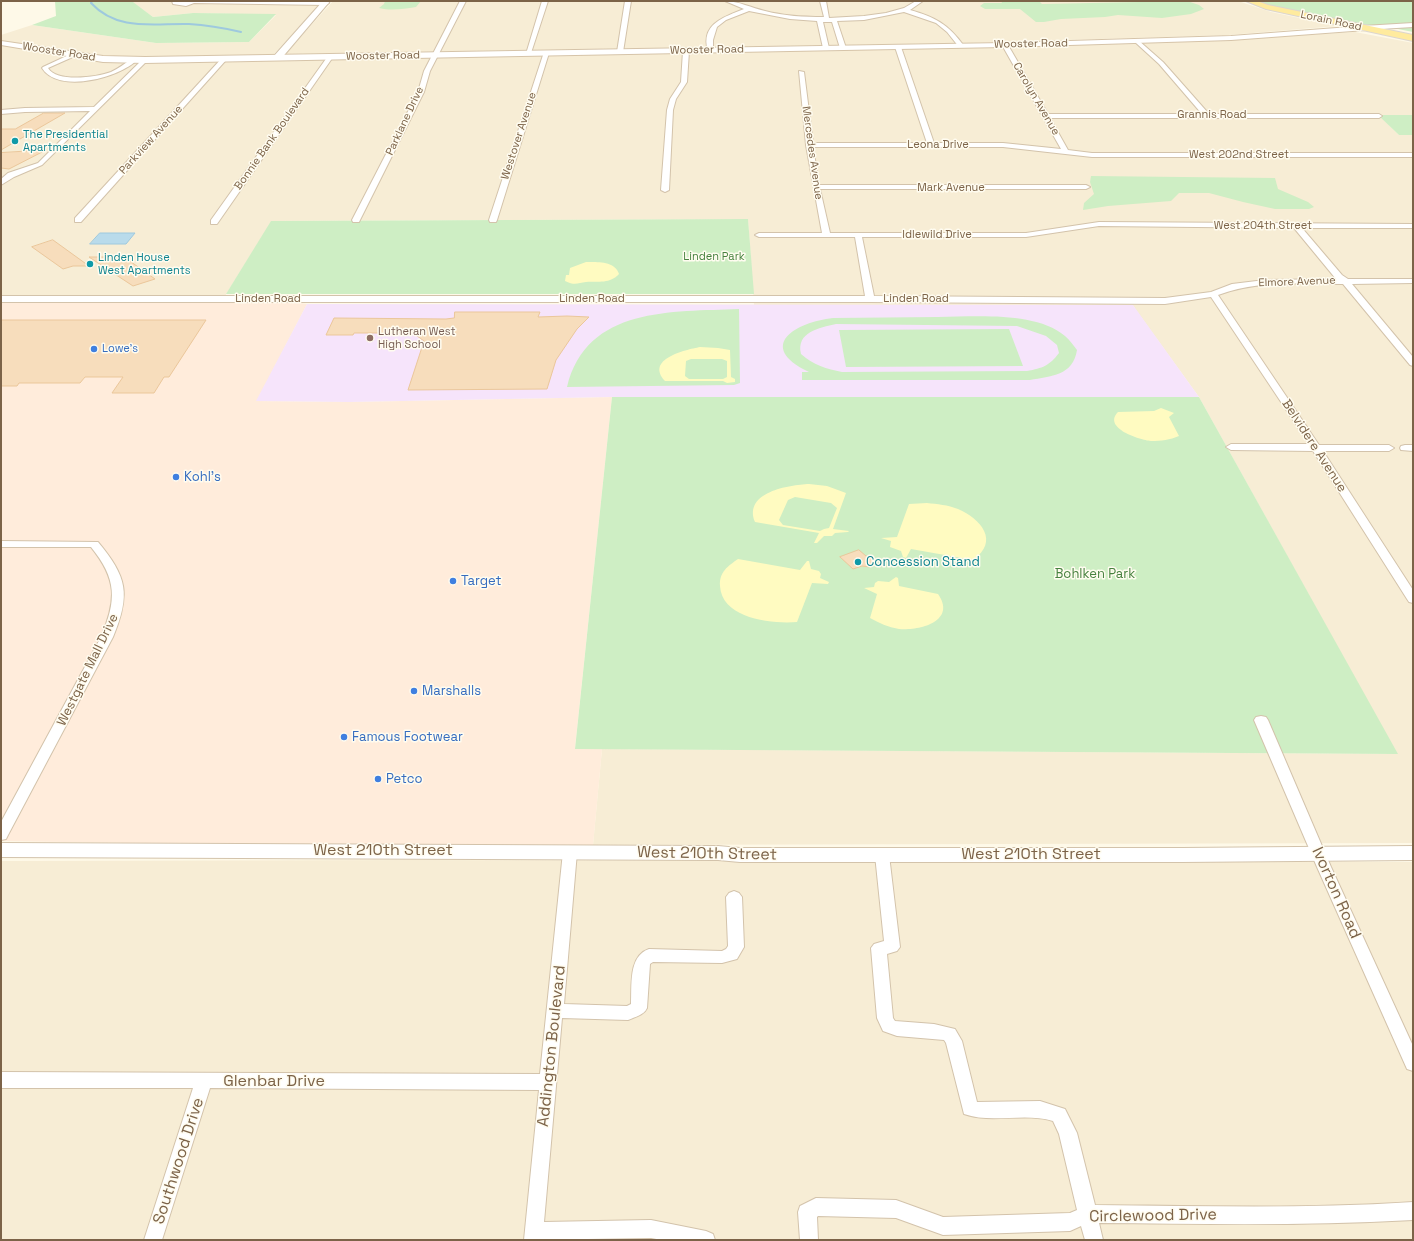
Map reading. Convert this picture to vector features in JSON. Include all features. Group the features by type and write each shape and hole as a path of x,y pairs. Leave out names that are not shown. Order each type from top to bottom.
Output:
{"main road":[{"name":"Lorain Road","path":"1250,1 1266,6 1413,38"},
{"name":"Wooster Road","path":"1,43 103,59 145,60 434,56 1138,42 1231,38 1363,28"}],"street":[{"path":"175,1 175,3 179,4 193,1 326,2"},
{"name":"Parklane Drive","path":"356,220 421,92 424,78 434,56 463,1"},
{"path":"528,53 545,1"},
{"path":"620,52 628,1"},
{"path":"728,1 747,10 780,16 827,19 865,17 905,10 920,1"},
{"path":"823,1 827,19"},
{"path":"277,58 326,2"},
{"path":"710,50 710,33 717,22 747,10"},
{"path":"905,10 924,15 941,23 952,32 962,46"},
{"path":"826,48 820,21 827,19 834,22 843,48"},
{"name":"Wooster Road","path":"1363,28 1413,26"},
{"path":"1138,42 1162,62 1206,115"},
{"name":"Carolyn Avenue","path":"1005,45 1066,152"},
{"path":"898,47 931,145"},
{"path":"665,190 670,110 673,99 684,82 686,50"},
{"name":"Westover Avenue","path":"493,220 546,53"},
{"path":"46,72 46,67 73,55"},
{"name":"Bonnie Bank Boulevard","path":"214,222 330,57"},
{"name":"Parkview Avenue","path":"78,220 224,59"},
{"path":"46,72 62,78 91,78 108,75 134,60"},
{"path":"1,183 11,175 40,164 145,60"},
{"path":"46,72 61,71"},
{"path":"80,71 91,78"},
{"name":"Mercedes Avenue","path":"801,72 809,145 826,234"},
{"path":"1,112 25,110 96,109"},
{"name":"Grannis Road","path":"1046,116 1379,116"},
{"name":"Leona Drive","path":"809,145 1003,145 1066,152"},
{"name":"West 202nd Street","path":"1066,152 1092,155 1413,155"},
{"name":"Mark Avenue","path":"816,187 1086,187"},
{"name":"Idlewild Drive","path":"759,235 1026,235 1099,224 1114,225"},
{"name":"West 204th Street","path":"1114,225 1413,226"},
{"path":"1297,226 1413,363"},
{"path":"858,235 870,299"},
{"name":"Elmore Avenue","path":"1182,298 1213,294 1232,287 1265,282 1413,281"},
{"name":"Belvidere Avenue","path":"1213,294 1316,447 1413,599"},
{"name":"Linden Road","path":"1,299 870,299 1165,301 1182,298"},
{"path":"1231,447 1389,448"},
{"name":"Westgate Mall Drive","path":"1,544 94,544 115,574 118,583 119,596 117,613 107,637 1,835"},
{"name":"Ivorton Road","path":"1261,720 1317,853 1413,1064"},
{"name":"West 210th Street","path":"1,850 570,852 740,855 1182,855 1413,853"},
{"name":"Addington Boulevard","path":"533,1235 556,1011 570,852"},
{"path":"882,855 892,947 879,948 885,1018 889,1026 897,1029 934,1031 949,1034 954,1041 970,1108 980,1110 1040,1109 1059,1115 1068,1133 1089,1214 1094,1240"},
{"path":"556,1011 628,1013 639,1008 642,962 649,955 722,958 731,954 736,947 734,897"},
{"name":"Glenbar Drive","path":"1,1080 548,1082"},
{"name":"Southwood Drive","path":"153,1240 204,1081"},
{"name":"Circlewood Drive","path":"809,1240 807,1212 816,1207 896,1209 943,1226 1070,1222 1089,1214 1348,1216 1413,1211"},
{"path":"533,1235 652,1230 696,1236 706,1240"}],"shaded area":[{"path":"324,1 271,57 104,58 1,42 1,35 32,25 156,43 249,42 276,15 193,13 153,17 132,2"},
{"path":"333,1 1238,1 1271,12 1338,26 1228,35 970,43 285,54"},
{"path":"1355,32 1413,43 1413,115 1379,115 1399,135 1413,135 1413,843 593,845 602,749 1397,754 1199,397 1133,306 754,305 748,219 272,221 225,296 1,296 1,45 87,59 1216,40"},
{"path":"1,302 307,304 257,401 349,402 612,397 575,748 602,749 593,845 191,844 1,841"},
{"path":"307,304 1133,305 1199,397 612,397 349,402 256,401"},
{"path":"413,860 1413,862 1413,1240 1,1240 1,861"}],"green space":[{"path":"55,1 134,1 133,2 153,17 193,13 276,14 249,42 156,43 32,25 56,16"},
{"path":"385,1 421,1 416,7 393,10 379,8"},
{"path":"1001,1 1039,1 1042,4 1187,1 1199,5 1204,9 1191,14 1162,18 1118,15 1036,22 1020,9 985,9 980,6 984,3 1002,3"},
{"path":"1251,1 1413,1 1413,32 1383,26 1363,28"},
{"path":"1378,115 1413,115 1413,135 1399,135"},
{"path":"1091,176 1275,178 1278,189 1308,202 1314,207 1309,209 1275,209 1209,193 1179,193 1171,201 1108,206 1083,210 1084,203 1094,194 1090,182"},
{"name":"Linden Park","path":"748,219 754,294 226,294 271,221"},
{"path":"739,309 740,383 734,385 567,387 577,361 593,341 613,328 635,319 660,314 687,311"},
{"path":"987,316 1021,319 1038,322 1052,328 1067,338 1077,350 1075,359 1066,370 1053,376 1030,380 802,380 802,372 809,372 793,362 785,353 783,345 787,337 795,330 806,324 833,318","holes":["836,324 1017,326 1046,336 1057,345 1059,353 1045,366 1027,371 842,372 820,366 810,361 801,354 800,347 805,336 810,332"]},
{"path":"1009,329 1023,366 846,367 839,330"},
{"name":"Bohlken Park","path":"612,397 1199,397 1398,754 575,749"}],"sand":[{"path":"586,262 601,262 610,264 619,274 608,281 574,284 565,281 566,275 569,275 570,268"},
{"path":"700,347 730,350 731,377 735,379 735,382 665,381 660,373 660,367 663,361 677,353","holes":["691,359 722,359 727,361 727,377 723,379 689,379 685,376 686,361"]},
{"path":"1161,408 1174,413 1169,417 1179,436 1162,440 1146,440 1124,432 1115,423 1114,418 1118,412 1154,411"},
{"path":"809,484 827,486 846,493 833,529 849,531 848,532 835,533 832,536 824,536 817,543 814,543 819,533 755,522 753,512 756,504 762,497 770,492 790,486","holes":["795,497 831,503 837,508 829,528 820,531 783,525 779,520 788,500"]},
{"path":"927,503 958,509 974,519 984,531 986,538 985,545 981,553 973,560 911,549 906,558 903,557 901,551 890,547 891,541 881,538 897,537 909,504"},
{"path":"738,559 800,570 807,561 809,561 811,569 819,571 821,574 820,578 829,582 828,584 812,583 797,622 775,622 750,617 729,606 723,597 720,586 721,577 725,570"},
{"path":"896,577 898,578 899,586 938,594 943,603 943,611 940,617 926,626 907,629 891,627 870,618 877,594 864,588 874,587 875,583 878,581 889,582"}],"water":[{"path":"100,233 135,233 126,244 90,244"}],"building":[{"path":"44,113 65,113 1,150 1,129 15,129"},
{"path":"46,150 9,169 1,168 1,153"},
{"path":"53,240 89,266 73,266 63,269 32,247"},
{"path":"120,254 155,279 133,286 89,257 113,257"},
{"name":"Lutheran West High School","path":"455,312 540,312 538,317 589,317 577,329 556,360 547,389 408,390 424,341 413,333 354,333 353,335 326,335 334,318 446,319 454,318"},
{"name":"Lowe's","path":"1,320 206,320 169,377 164,377 154,393 112,393 123,377 85,377 80,383 19,383 17,386 1,386"},
{"name":"Concession Stand","path":"859,550 866,556 874,557 870,567 862,566 853,569 840,557"}],"waterway":[{"path":"92,1 91,3 102,12 125,22 150,25 196,24 241,32"}],"place":[{"name":"The Presidential Apartments","path":"15,141"},
{"name":"Linden House West Apartments","path":"90,264"},
{"name":"Lutheran West High School","path":"370,338"},
{"name":"Lowe's","path":"94,349"},
{"name":"Kohl's","path":"176,477"},
{"name":"Concession Stand","path":"858,562"},
{"name":"Target","path":"453,581"},
{"name":"Marshalls","path":"414,691"},
{"name":"Famous Footwear","path":"344,737"},
{"name":"Petco","path":"378,779"}]}
